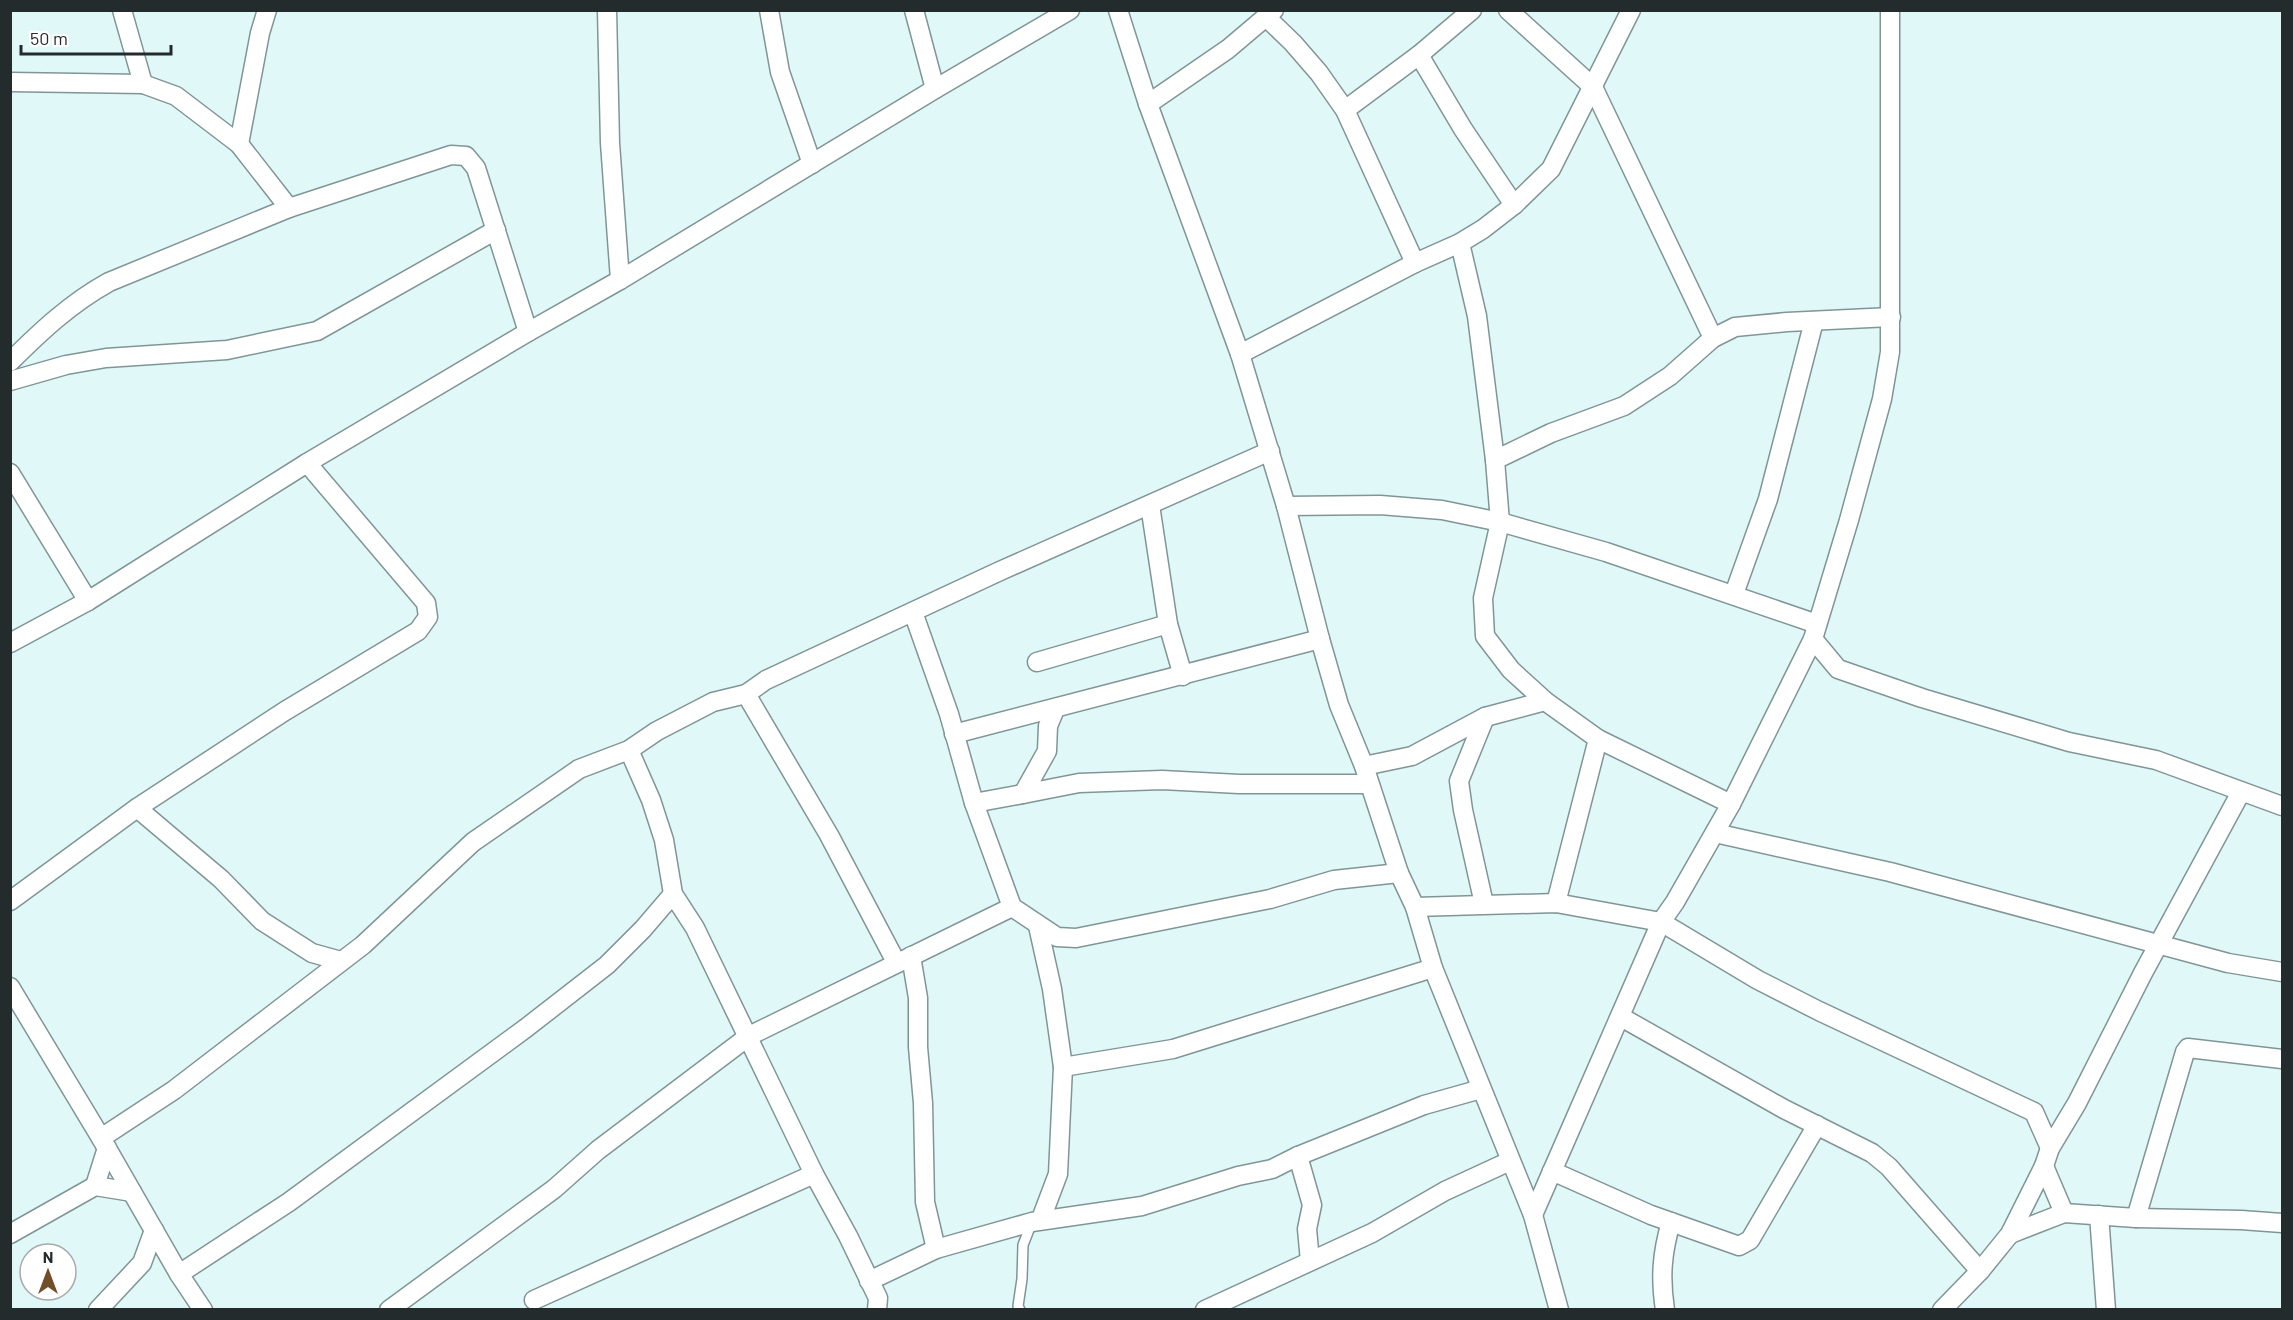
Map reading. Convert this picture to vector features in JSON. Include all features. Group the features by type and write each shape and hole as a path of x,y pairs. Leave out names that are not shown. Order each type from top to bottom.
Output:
{"street":[{"path":"122,10 143,84"},
{"path":"239,144 260,33 267,10"},
{"path":"607,10 610,143 620,280"},
{"path":"769,10 780,72 812,165"},
{"path":"914,10 935,89"},
{"path":"10,643 88,601 307,463 620,280 1070,10"},
{"path":"1118,10 1148,104 1240,354 1286,506 1339,705 1385,826 1399,873 1415,907 1434,969 1533,1215 1559,1310"},
{"path":"1345,110 1419,55 1472,10"},
{"path":"1508,10 1593,87 1713,338"},
{"path":"1240,354 1415,263 1460,243 1514,205 1551,169 1631,10"},
{"path":"1533,1215 1661,922 1731,804 1815,631 1850,520 1882,399 1890,352 1890,10"},
{"path":"1148,104 1228,49 1270,14 1319,73 1345,110 1415,263"},
{"path":"1419,55 1463,129 1514,205"},
{"path":"10,82 143,84 176,96 239,144 289,208"},
{"path":"10,362 83,296 109,282 289,208 451,155 466,156 476,168 528,332"},
{"path":"10,381 34,373 106,358 227,350 317,331 496,230"},
{"path":"1460,243 1477,316 1495,460 1500,522 1483,598 1485,636 1511,670 1545,702 1598,739 1731,804"},
{"path":"1495,460 1551,433 1624,406 1670,376 1713,338 1735,327 1891,317"},
{"path":"1734,594 1768,499 1814,321"},
{"path":"95,1186 104,1143 363,945 474,842 579,769 629,750 657,731 713,702 747,694 766,680 1270,451"},
{"path":"10,902 137,808 285,711 418,631 428,617 426,603 307,463"},
{"path":"10,473 88,601"},
{"path":"1150,505 1168,624 1183,676"},
{"path":"1286,506 1380,505 1442,510 1500,522 1606,552 1734,594 1815,631 1838,669 1922,699 2069,742 2156,760 2283,806"},
{"path":"913,612 954,734 974,803 1012,907 1057,937 1076,938 1270,899 1334,880 1399,873"},
{"path":"1037,662 1168,624"},
{"path":"954,734 1320,639"},
{"path":"747,694 904,959 918,998 925,1202 936,1249"},
{"path":"974,803 1079,783 1162,780 1239,784 1366,775 1412,756 1485,717 1545,702"},
{"path":"1023,794 1047,751 1048,726 1056,709"},
{"path":"1484,904 1462,810 1459,781 1485,717"},
{"path":"1556,903 1598,739"},
{"path":"629,750 651,800 664,840 673,894 695,928 814,1174 878,1298 877,1310"},
{"path":"1942,1310 1980,1271 2010,1234 2044,1166 2050,1148 2077,1103 2158,944 2241,792"},
{"path":"137,808 221,879 262,921 312,953 341,961"},
{"path":"1715,833 1890,872 2228,963 2283,972"},
{"path":"142,1263 177,1271 289,1202 526,1028 606,965 644,929 673,894"},
{"path":"1415,907 1556,903 1661,922 1758,980 2034,1112 2050,1148"},
{"path":"389,1310 554,1189 598,1150 749,1036 1012,907"},
{"path":"1036,1220 1058,1174 1063,1067 1052,989 1038,926"},
{"path":"1063,1067 1173,1048 1434,969"},
{"path":"11,989 104,1143 177,1271 203,1310"},
{"path":"1621,1017 1693,1059 1872,1153 1889,1167 1980,1271"},
{"path":"2136,1218 2188,1047 2283,1059"},
{"path":"869,1281 936,1249 1036,1220 1142,1206 1238,1176 1272,1169 1298,1156 1424,1105 1481,1089"},
{"path":"1552,1171 1671,1222 1739,1246 1750,1240 1817,1125"},
{"path":"1298,1156 1312,1205 1307,1230 1310,1261"},
{"path":"1205,1310 1372,1233 1445,1191 1510,1161"},
{"path":"2044,1166 2064,1213"},
{"path":"534,1300 814,1174"},
{"path":"10,1234 95,1186 132,1192"},
{"path":"2010,1234 2064,1213 2283,1223"},
{"path":"2099,1215 2106,1310"},
{"path":"1665,1310 1662,1285 1663,1248 1671,1222"},
{"path":"98,1310 142,1263 154,1230"}],"lane":[{"path":"1020,1310 1018,1306 1023,1279 1023,1245 1036,1220"}]}
